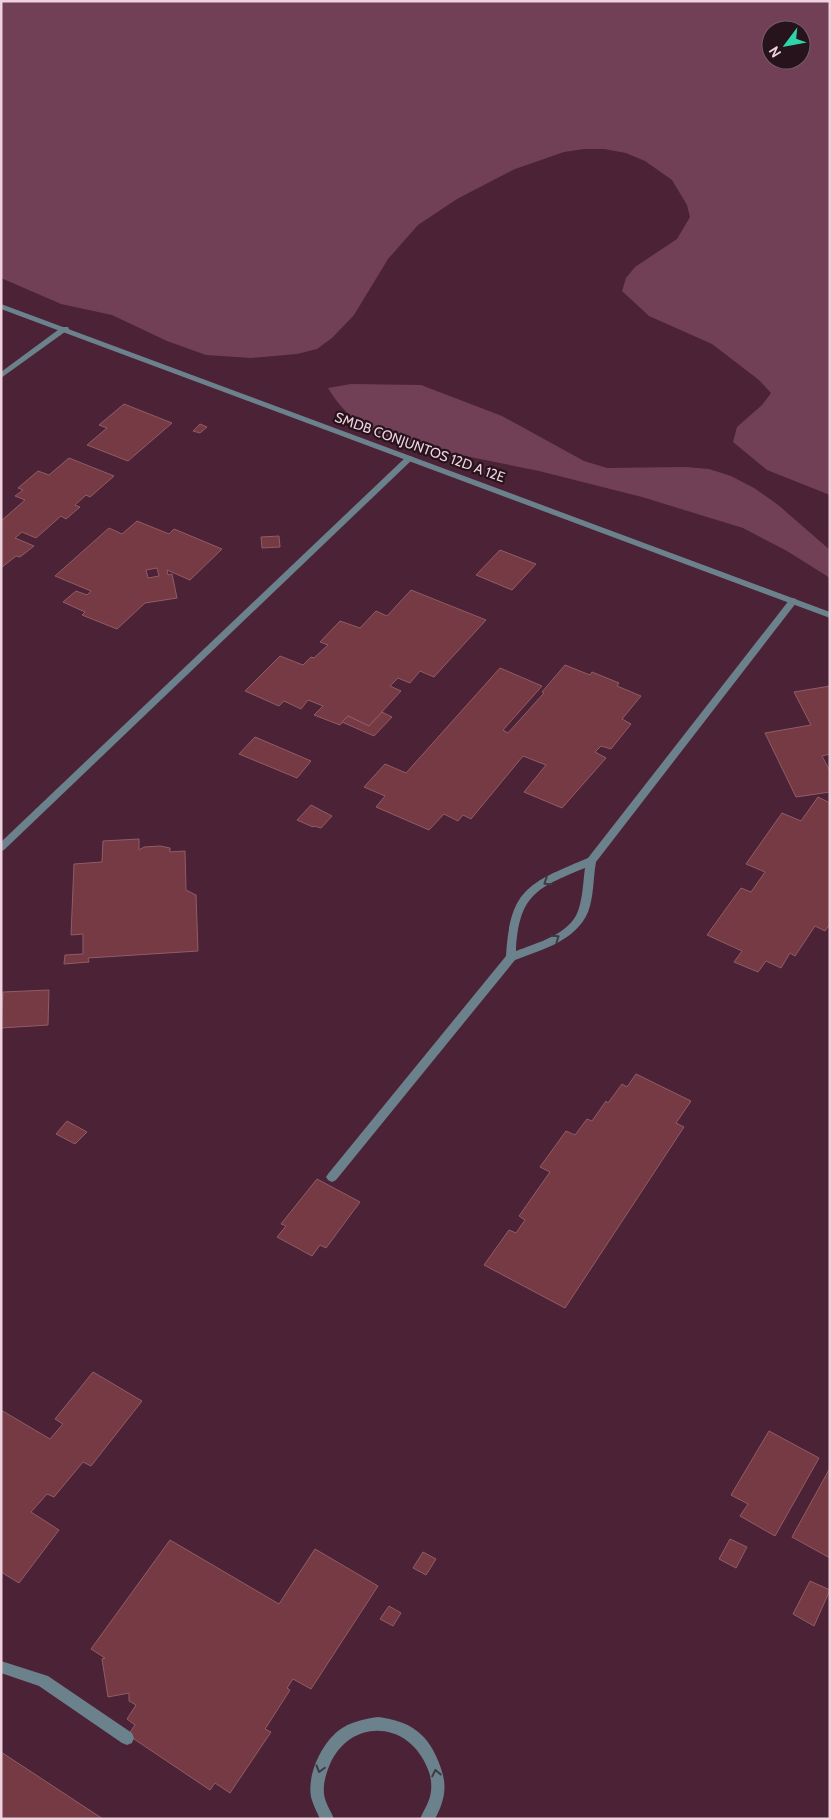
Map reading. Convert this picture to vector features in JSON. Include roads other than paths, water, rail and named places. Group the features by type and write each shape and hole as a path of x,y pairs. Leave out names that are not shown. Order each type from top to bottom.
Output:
{"street":[{"name":"SMDB CONJUNTOS 12D A 12E","path":"1,306 830,615"},
{"path":"1,376 66,329"},
{"path":"1,848 410,458"},
{"path":"332,1177 511,957 549,943 574,926 583,913 591,862 793,601"},
{"path":"511,957 513,928 518,910 526,896 555,876 591,862"},
{"path":"1,1668 43,1681 127,1738"},
{"path":"327,1819 319,1800 317,1780 322,1761 333,1744 348,1731 366,1724 386,1724 405,1730 421,1741 432,1757 438,1777 438,1797 427,1819"}]}
